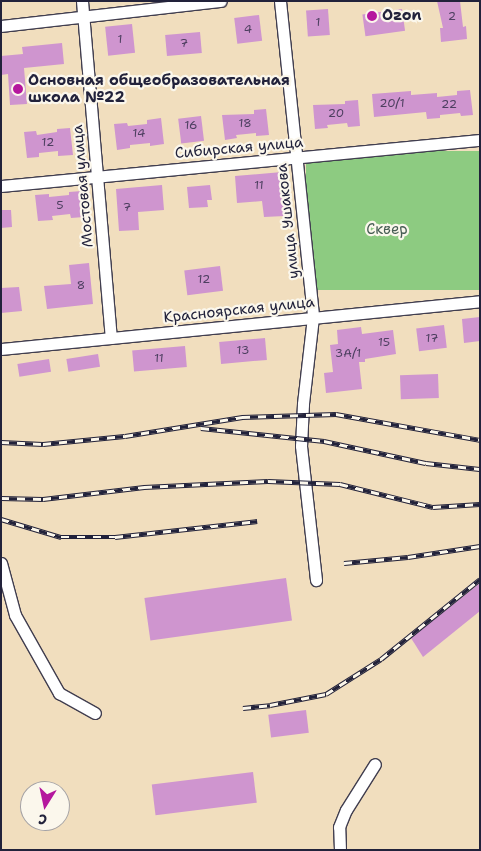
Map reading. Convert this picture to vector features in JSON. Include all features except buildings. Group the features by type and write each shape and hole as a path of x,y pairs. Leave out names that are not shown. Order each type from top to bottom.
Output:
{"street":[{"name":"Мостовая улица","path":"82,1 111,338"},
{"path":"1,26 221,1"},
{"name":"улица Ушакова","path":"280,1 313,318 303,404 302,446 316,580"},
{"name":"Сибирская улица","path":"1,186 480,140"},
{"name":"Красноярская улица","path":"1,349 480,301"},
{"path":"1,563 15,615 59,693 95,713"},
{"path":"340,850 339,827 346,810 375,764"}],"green space":[{"name":"Сквер","path":"306,151 480,151 480,290 306,290"}],"railway":[{"path":"1,442 43,444 125,436 242,417 336,414 480,440"},
{"path":"201,428 324,441 426,463 480,469"},
{"path":"1,498 43,499 144,487 268,481 340,484 433,507 480,504"},
{"path":"1,519 61,537 115,537 257,521"},
{"path":"344,563 408,557 480,546"},
{"path":"243,708 270,705 326,694 381,659 480,579"}],"place":[{"name":"Ozon","path":"372,16"},
{"name":"Основная общеобразовательная школа №22","path":"18,89"}]}
